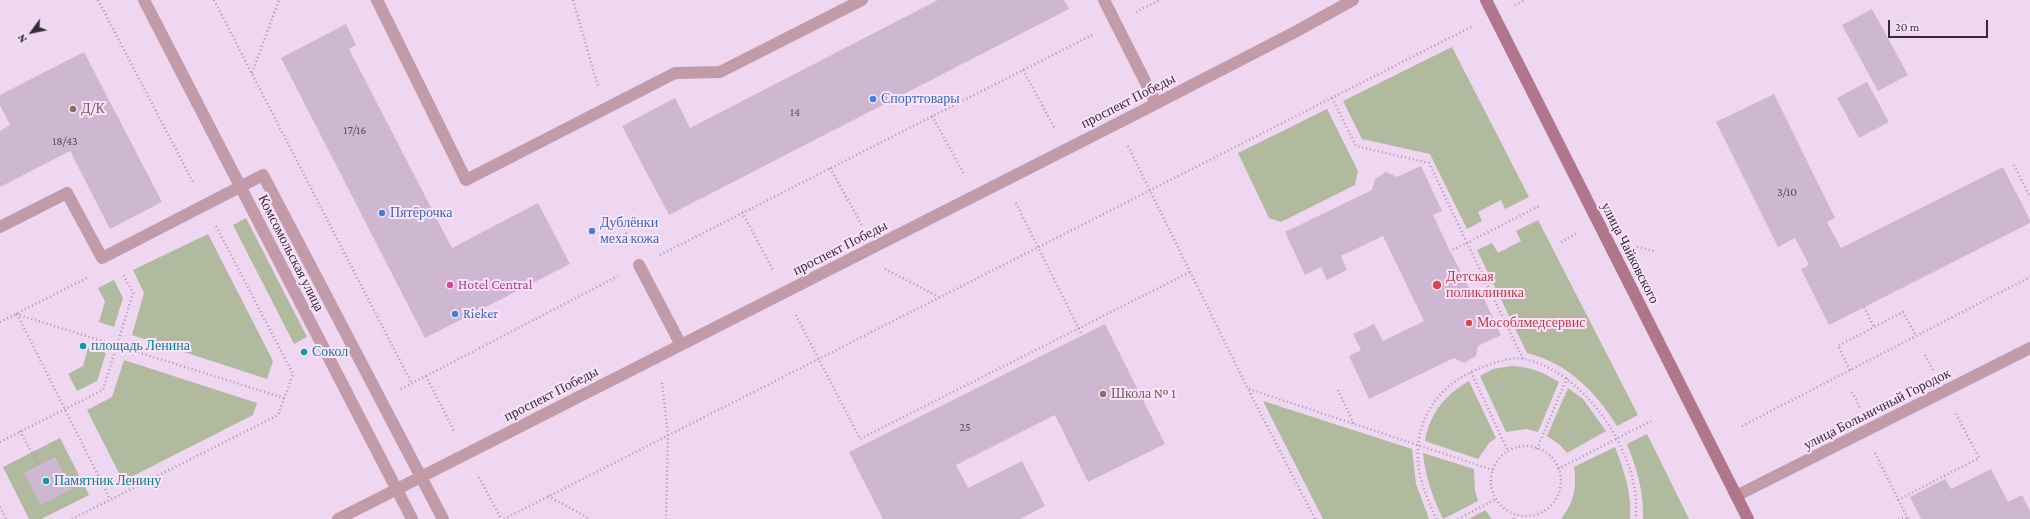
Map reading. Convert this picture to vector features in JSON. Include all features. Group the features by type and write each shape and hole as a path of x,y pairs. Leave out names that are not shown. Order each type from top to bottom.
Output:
{"main road":[{"name":"улица Чайковского","path":"1486,0 1748,519"}],"street":[{"name":"Комсомольская улица","path":"144,0 412,519"},
{"path":"377,0 466,180 675,73 720,72 862,0"},
{"path":"1104,0 1156,103"},
{"name":"проспект Победы","path":"338,519 1117,124 1295,32 1353,0"},
{"path":"0,227 67,193 102,258 263,175 443,519"},
{"path":"639,265 681,345"},
{"name":"улица Больничный Городок","path":"1736,496 2030,348"}],"path":[{"path":"72,519 278,415 293,374 98,0"},
{"path":"214,0 412,384"},
{"path":"252,73 280,0"},
{"path":"573,0 605,109"},
{"path":"380,400 742,212 1160,0"},
{"path":"479,477 502,519 1525,0"},
{"path":"1023,70 1056,129"},
{"path":"1332,98 1356,146 1429,163 1523,359"},
{"path":"932,116 966,176"},
{"path":"1117,124 1248,389 1315,519"},
{"path":"2014,165 2030,197"},
{"path":"830,168 864,229"},
{"path":"1016,203 1082,335"},
{"path":"1450,251 1542,205"},
{"path":"742,212 776,275"},
{"path":"0,442 103,390 133,293 120,268"},
{"path":"885,269 939,297"},
{"path":"796,315 860,439 1190,272"},
{"path":"1742,426 2030,277"},
{"path":"1864,307 1874,327"},
{"path":"1850,370 1838,346 1903,312 1916,336"},
{"path":"110,500 16,314 284,398"},
{"path":"1898,500 1979,458 1925,355"},
{"path":"1436,519 1427,499 1419,471 1418,445 1422,424 1432,403 1449,386 1471,372 1498,361 1523,359 1544,364 1567,378 1588,398 1605,420 1616,439 1628,466 1636,491 1636,519"},
{"path":"1471,372 1508,452"},
{"path":"426,376 459,439"},
{"path":"1537,449 1567,378"},
{"path":"662,383 668,435 666,519"},
{"path":"1248,389 1493,470"},
{"path":"1338,390 1354,425"},
{"path":"1558,469 1651,421"},
{"path":"20,431 39,466"},
{"path":"1864,432 1907,518 1898,519"},
{"path":"1520,447 1532,447 1537,449 1543,451 1552,459 1558,469 1561,481 1559,493 1553,503 1536,515 1526,516 1515,514 1506,510 1496,499 1491,481 1493,470 1499,459 1508,452 1520,447"},
{"path":"548,496 590,519"},
{"path":"1458,519 1496,499"},
{"path":"0,508 6,519"},
{"path":"1514,519 1515,514"}],"green space":[{"path":"1452,47 1529,197 1505,209 1501,200 1478,212 1482,221 1467,229 1430,154 1362,139 1343,101"},
{"path":"1327,109 1358,171 1355,185 1281,222 1269,218 1238,153"},
{"path":"246,218 307,337 294,344 233,225"},
{"path":"1538,220 1638,415 1617,426 1599,401 1568,371 1556,364 1527,353 1477,250 1492,243 1498,253 1521,241 1516,231"},
{"path":"208,234 273,361 267,379 132,335 144,293 133,270"},
{"path":"114,280 123,298 114,327 99,322 105,301 98,288"},
{"path":"88,348 106,353 97,381 77,391 68,374 83,366"},
{"path":"124,360 257,403 253,415 123,481 87,410 112,397"},
{"path":"1512,366 1536,371 1559,382 1538,432 1526,429 1506,432 1480,376 1493,369"},
{"path":"1469,381 1496,438 1489,443 1478,459 1425,441 1427,431 1435,413 1440,406 1453,392"},
{"path":"1568,388 1583,399 1606,431 1567,453 1560,445 1547,436"},
{"path":"1263,401 1412,449 1416,484 1429,519 1323,519"},
{"path":"1647,434 1689,519 1643,519 1639,481 1627,444"},
{"path":"60,438 89,495 41,519 29,519 3,467"},
{"path":"1615,447 1629,491 1630,519 1561,519 1569,507 1574,494 1574,467"},
{"path":"1423,453 1474,469 1475,491 1478,501 1443,519 1430,487"},
{"path":"1485,510 1492,519 1469,519"}],"building":[{"path":"938,0 1064,0 1069,9 669,215 622,126 675,98 690,128"},
{"path":"1872,9 1908,75 1878,91 1842,25"},
{"path":"346,24 356,45 349,49 452,248 538,203 570,264 425,338 281,58"},
{"path":"84,52 162,202 110,229 70,151 0,187 0,131 10,125 0,105 0,95"},
{"path":"1867,82 1889,122 1859,138 1837,98"},
{"path":"1774,94 1835,218 1827,222 1841,248 2003,167 2030,220 2030,223 1829,325 1801,269 1809,265 1795,238 1778,247 1716,122"},
{"name":"Детская поликлиника","path":"1421,166 1442,211 1433,215 1450,251 1472,294 1480,290 1501,335 1478,346 1476,356 1464,363 1454,358 1369,399 1349,356 1361,350 1353,334 1374,324 1383,341 1424,321 1383,236 1341,256 1347,270 1327,280 1321,267 1305,275 1285,232 1372,190 1375,179 1386,172 1397,177"},
{"path":"1105,324 1165,444 1088,482 1055,415 956,465 968,488 1022,461 1045,506 1020,519 883,519 849,452"},
{"path":"55,457 72,489 41,505 24,473"},
{"path":"1991,469 2008,502 2022,495 2030,511 2030,519 1921,519 1910,497 1945,479 1951,489"}],"place":[{"name":"Спорттовары","path":"873,99"},
{"name":"Д/К","path":"73,109"},
{"name":"Пятёрочка","path":"382,213"},
{"name":"Дублёнки меха кожа","path":"592,231"},
{"name":"Hotel Central","path":"450,285"},
{"name":"Детская поликлиника","path":"1437,285"},
{"name":"Rieker","path":"455,314"},
{"name":"Мособлмедсервис","path":"1469,323"},
{"name":"площадь Ленина","path":"83,346"},
{"name":"Сокол","path":"304,352"},
{"name":"Школа № 1","path":"1103,394"},
{"name":"Памятник Ленину","path":"46,481"}]}
